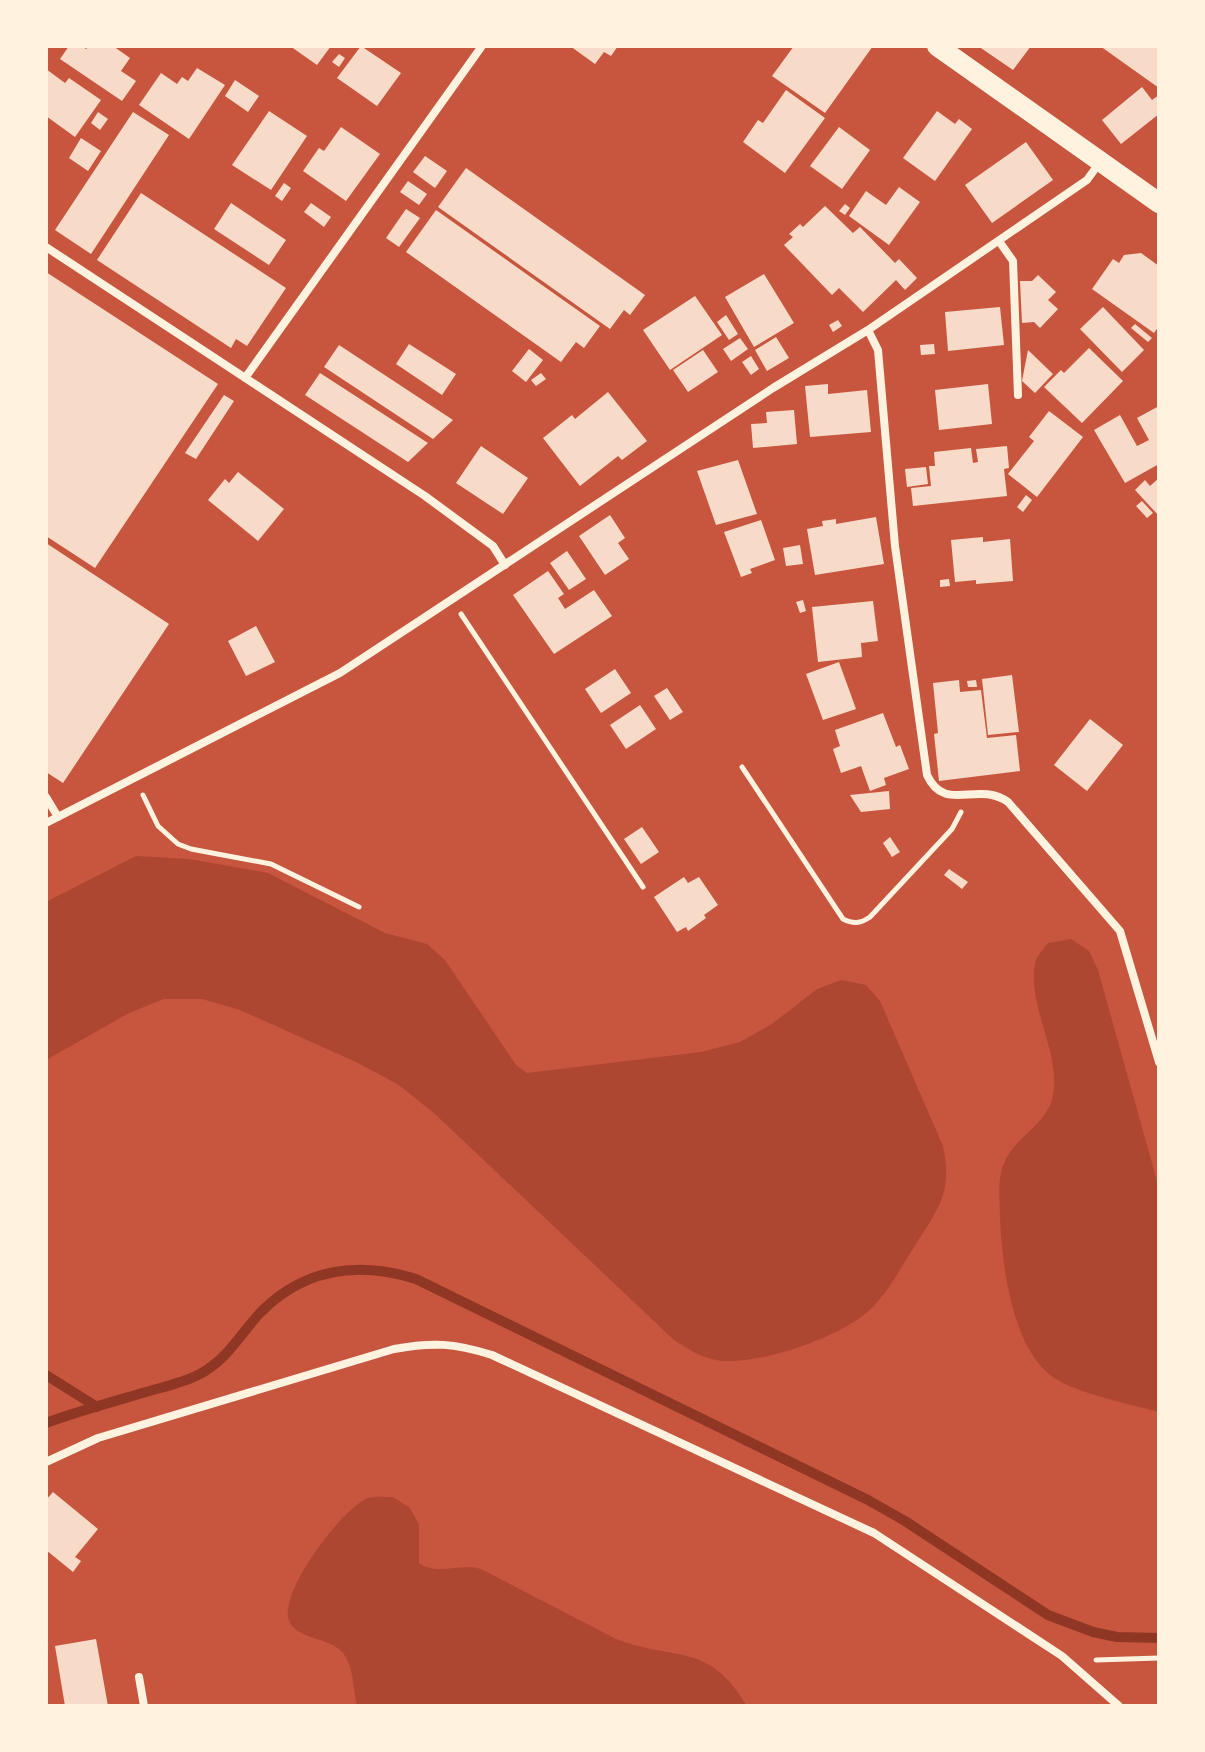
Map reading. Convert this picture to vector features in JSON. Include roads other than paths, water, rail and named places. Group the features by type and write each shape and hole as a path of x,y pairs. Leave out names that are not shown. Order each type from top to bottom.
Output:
{"main road":[{"path":"937,46 1159,203"}],"street":[{"path":"245,378 482,46"},
{"path":"46,823 340,673 773,388 868,330 1087,180 1100,162"},
{"path":"999,241 1013,261 1018,395"},
{"path":"46,247 425,496 493,546 505,565"},
{"path":"868,330 878,350 895,546 927,775 932,786 942,794 997,794 1008,802 1111,918 1127,947 1159,1062"},
{"path":"46,797 58,817"},
{"path":"46,1462 98,1438 394,1349 426,1343 460,1345 492,1355 874,1533 1081,1671 1119,1706"},
{"path":"139,1677 144,1706"}],"waterway":[{"path":"46,1423 198,1375 224,1355 276,1299 313,1278 352,1270 394,1273 416,1279 868,1500 1048,1615 1093,1632 1117,1637 1159,1638"},
{"path":"46,1375 97,1407"}]}
